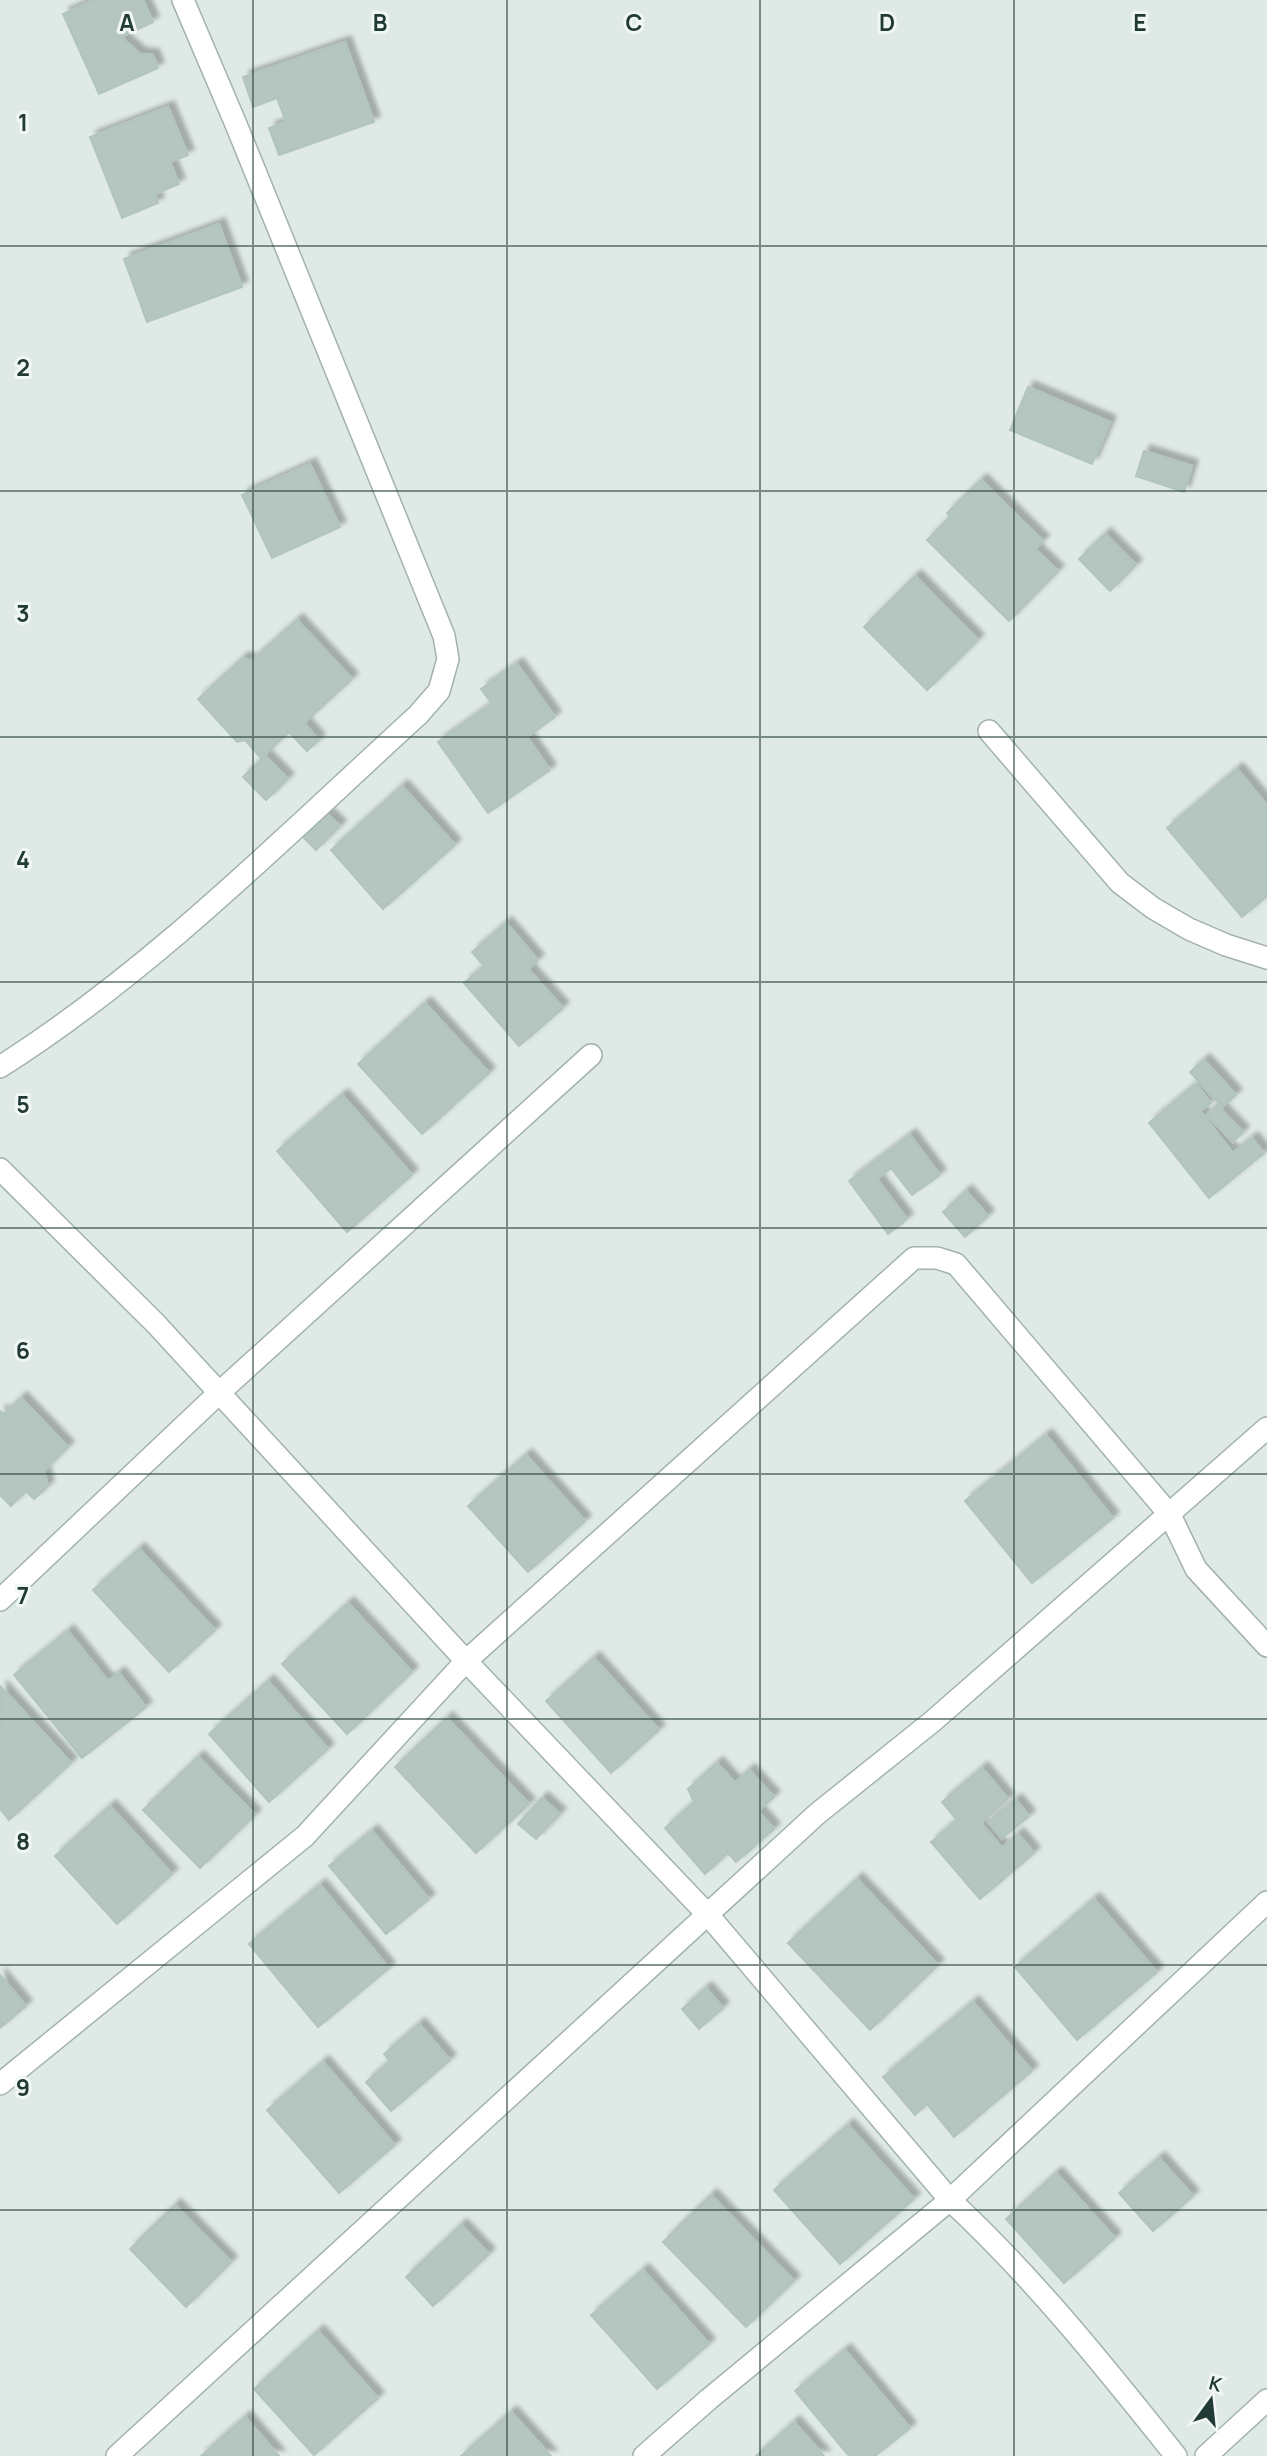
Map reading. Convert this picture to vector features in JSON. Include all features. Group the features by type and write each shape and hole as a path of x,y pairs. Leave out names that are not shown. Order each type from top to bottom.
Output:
{"street":[{"path":"0,1068 111,989 280,843 418,715 439,691 448,659 444,636 183,0"},
{"path":"989,731 1120,883 1153,908 1189,929 1226,945 1267,958"},
{"path":"4,1589 591,1055"},
{"path":"0,1170 156,1324 466,1661 709,1916 950,2200 993,2240 1059,2314 1176,2456"},
{"path":"0,2084 305,1836 466,1661 914,1258 937,1258 956,1264 1170,1515 1196,1569 1267,1646"},
{"path":"117,2456 709,1916 817,1814 933,1721 1267,1428"},
{"path":"644,2456 950,2200 1267,1902"},
{"path":"1206,2456 1267,2400"}],"building":[{"path":"95,0 143,0 153,22 121,37 140,54 153,55 158,68 99,94 63,14"},
{"path":"345,42 374,122 279,155 269,128 286,122 277,98 253,107 243,77"},
{"path":"168,107 188,155 170,162 179,184 155,194 158,203 122,218 90,137"},
{"path":"219,224 242,287 147,322 124,259"},
{"path":"1028,387 1110,422 1092,464 1010,430"},
{"path":"1144,451 1192,466 1184,492 1136,476"},
{"path":"310,464 340,527 272,558 242,495"},
{"path":"981,480 1043,541 1035,549 1058,571 1009,621 927,540 950,517 947,513"},
{"path":"1105,534 1136,565 1110,591 1079,559"},
{"path":"915,576 978,640 927,690 864,627"},
{"path":"297,620 352,679 304,723 319,740 307,751 289,732 261,758 245,740 237,742 198,699 243,658 251,661"},
{"path":"517,664 555,717 527,737 550,770 488,813 438,742 492,704 481,689"},
{"path":"265,756 288,779 266,800 243,777"},
{"path":"1237,769 1267,805 1267,896 1242,917 1167,828"},
{"path":"402,786 455,845 383,909 331,850"},
{"path":"323,810 340,826 316,850 299,833"},
{"path":"506,923 538,960 528,969 563,1008 519,1046 464,983 484,966 472,952"},
{"path":"425,1003 489,1073 422,1134 358,1064"},
{"path":"1204,1060 1236,1095 1222,1107 1190,1072"},
{"path":"1196,1084 1211,1103 1200,1111 1233,1153 1252,1138 1264,1153 1209,1198 1149,1123"},
{"path":"342,1095 412,1175 347,1232 277,1151"},
{"path":"1217,1105 1243,1132 1233,1142 1207,1115"},
{"path":"910,1135 940,1175 912,1195 891,1168 877,1179 907,1219 888,1234 849,1181"},
{"path":"966,1191 988,1216 965,1237 943,1212"},
{"path":"21,1398 68,1447 44,1471 48,1486 34,1499 26,1491 11,1506 0,1495 0,1411 4,1414"},
{"path":"1046,1435 1113,1518 1032,1583 965,1501"},
{"path":"526,1455 585,1521 528,1572 468,1506"},
{"path":"139,1549 215,1630 169,1672 93,1590"},
{"path":"348,1603 412,1672 347,1734 282,1664"},
{"path":"68,1631 108,1681 119,1673 146,1707 82,1758 14,1675"},
{"path":"594,1658 659,1730 611,1773 546,1701"},
{"path":"268,1681 328,1749 269,1802 209,1734"},
{"path":"1,1687 71,1763 9,1820 0,1809"},
{"path":"447,1718 529,1804 476,1853 395,1767"},
{"path":"198,1757 255,1815 200,1868 143,1810"},
{"path":"717,1763 735,1783 749,1770 774,1797 758,1811 774,1829 736,1862 728,1853 705,1874 665,1828 694,1802 688,1789"},
{"path":"982,1768 1008,1799 981,1823 1002,1848 1018,1834 1034,1853 980,1899 931,1842 957,1820 942,1802"},
{"path":"542,1798 560,1814 536,1839 518,1824"},
{"path":"1016,1800 1029,1816 1002,1838 988,1822"},
{"path":"110,1806 172,1874 117,1924 55,1856"},
{"path":"372,1831 429,1899 386,1934 329,1866"},
{"path":"857,1879 938,1965 870,2030 788,1943"},
{"path":"320,1885 389,1968 318,2027 249,1944"},
{"path":"1094,1899 1157,1972 1077,2040 1015,1967"},
{"path":"0,1975 26,2006 0,2028"},
{"path":"706,1988 723,2008 699,2029 682,2009"},
{"path":"973,2002 1032,2071 954,2137 927,2104 915,2115 883,2077"},
{"path":"419,2024 450,2060 391,2111 366,2082 390,2061 384,2054"},
{"path":"323,2062 395,2145 339,2193 267,2110"},
{"path":"848,2125 914,2199 840,2264 774,2190"},
{"path":"1159,2158 1193,2196 1153,2231 1119,2193"},
{"path":"1056,2173 1115,2238 1064,2283 1006,2219"},
{"path":"711,2195 794,2281 746,2327 663,2242"},
{"path":"175,2205 231,2262 186,2307 130,2249"},
{"path":"461,2225 489,2254 433,2306 406,2277"},
{"path":"643,2270 709,2344 657,2389 591,2315"},
{"path":"318,2331 378,2398 314,2455 254,2389"},
{"path":"845,2350 910,2428 875,2456 849,2456 795,2391"},
{"path":"511,2412 551,2456 461,2456"},
{"path":"245,2417 279,2456 201,2456"},
{"path":"794,2422 824,2456 756,2456"}]}
